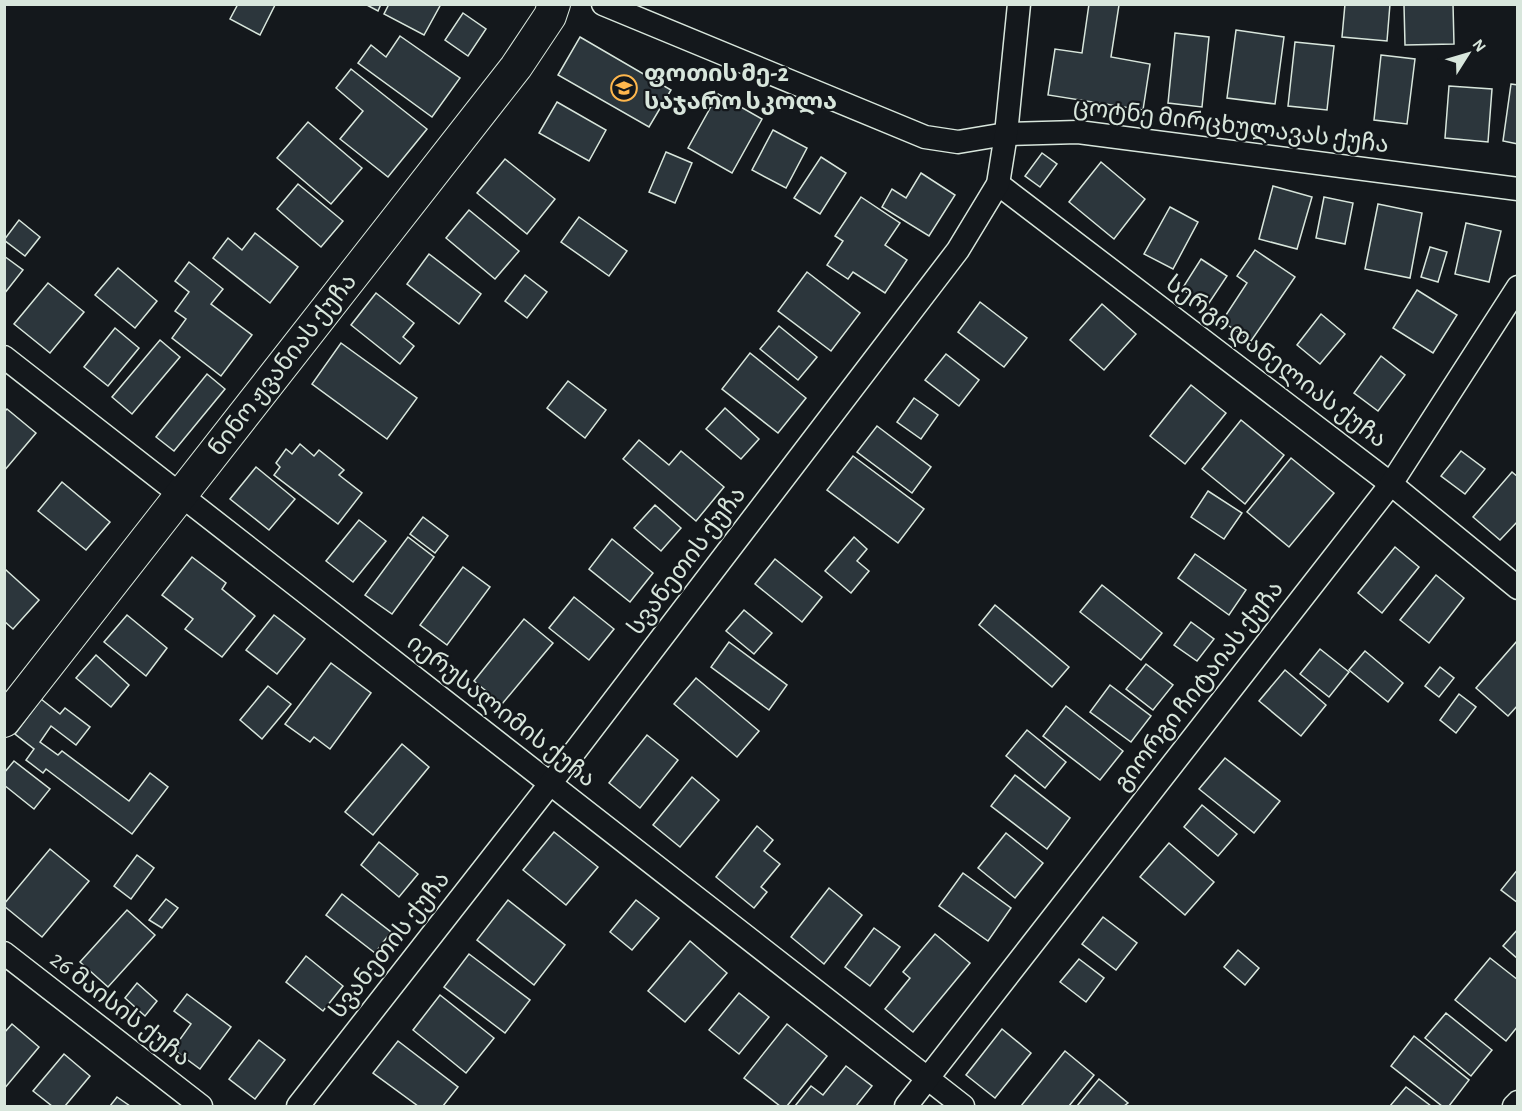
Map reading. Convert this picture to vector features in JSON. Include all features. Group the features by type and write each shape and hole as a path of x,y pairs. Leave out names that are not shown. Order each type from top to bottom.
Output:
{"street":[{"name":"ნინო ჟვანიას ქუჩა","path":"4,721 516,67 550,15 554,4"},
{"name":"ცოტნე მირცხულავას ქუჩა","path":"603,4 925,137 958,142 1006,135 1078,132 1518,189"},
{"name":"სვანეთის ქუჩა","path":"298,1107 550,784 958,250 998,184 1006,135 1019,4"},
{"name":"სერგი დანელიას ქუჩა","path":"998,184 1391,484 1518,588"},
{"name":"გიორგი ჩიტაიას ქუჩა","path":"906,1107 1391,484 1518,287"},
{"name":"იერუსალიმის ქუჩა","path":"4,357 963,1107"},
{"name":"26 მაისის ქუჩა","path":"4,953 201,1107"},
{"path":"1514,1107 1518,1102"}],"building":[{"path":"238,4 275,4 260,35 230,19"},
{"path":"365,4 381,4 378,11"},
{"path":"389,4 441,4 424,35 384,14"},
{"path":"1089,4 1119,5 1111,57 1150,64 1143,110 1048,95 1055,49 1082,53"},
{"path":"1345,4 1390,4 1387,41 1342,37"},
{"path":"1453,4 1454,44 1405,45 1404,5"},
{"path":"463,13 486,29 468,56 445,40"},
{"path":"1236,30 1284,37 1275,104 1227,98"},
{"path":"1175,33 1209,37 1202,107 1168,103"},
{"path":"400,36 460,78 432,117 358,63 371,45 386,57"},
{"path":"580,37 671,90 649,127 558,75"},
{"path":"1295,42 1334,46 1327,110 1288,106"},
{"path":"1381,55 1415,59 1407,124 1374,120"},
{"path":"351,69 427,129 388,177 340,139 363,111 336,88"},
{"path":"1511,84 1518,85 1518,144 1503,141"},
{"path":"1449,86 1492,89 1488,142 1445,138"},
{"path":"718,94 762,119 732,173 688,148"},
{"path":"557,102 606,130 589,161 539,133"},
{"path":"308,122 362,168 331,204 277,158"},
{"path":"773,130 807,148 786,188 752,170"},
{"path":"666,152 692,163 675,203 649,192"},
{"path":"1042,153 1057,164 1040,187 1025,176"},
{"path":"821,157 846,173 820,214 794,198"},
{"path":"505,159 555,199 527,234 477,193"},
{"path":"1101,162 1145,199 1114,239 1069,202"},
{"path":"921,173 955,195 929,236 882,207 892,189 906,198"},
{"path":"298,184 343,221 321,247 277,209"},
{"path":"1273,186 1312,197 1297,249 1259,239"},
{"path":"861,197 900,223 885,245 907,260 885,293 853,272 848,279 827,265 843,241 835,236"},
{"path":"1324,197 1353,203 1345,244 1316,238"},
{"path":"1378,204 1422,213 1410,278 1365,269"},
{"path":"1170,207 1198,222 1173,269 1144,254"},
{"path":"469,210 519,251 495,279 446,238"},
{"path":"579,217 627,251 609,276 561,242"},
{"path":"19,220 40,237 25,256 4,240"},
{"path":"1466,223 1501,231 1489,282 1455,274"},
{"path":"255,233 298,267 270,303 213,258 228,238 242,250"},
{"path":"1430,247 1447,252 1438,282 1421,277"},
{"path":"1255,250 1295,277 1251,341 1222,321 1247,283 1237,276"},
{"path":"429,254 481,294 459,324 407,284"},
{"path":"4,256 23,270 4,294"},
{"path":"1201,259 1227,276 1207,306 1182,289"},
{"path":"189,262 223,289 211,304 252,335 221,376 172,338 186,319 175,311 189,292 175,281"},
{"path":"118,268 157,301 135,328 95,295"},
{"path":"807,272 860,313 831,351 778,311"},
{"path":"525,275 547,292 527,318 505,301"},
{"path":"48,283 84,312 50,353 14,324"},
{"path":"1417,290 1457,315 1433,353 1393,328"},
{"path":"376,293 414,323 403,337 414,346 400,364 351,325"},
{"path":"980,302 1027,338 1004,367 958,332"},
{"path":"1102,304 1136,334 1104,370 1070,340"},
{"path":"1321,314 1345,334 1320,364 1297,345"},
{"path":"779,326 817,357 798,380 760,349"},
{"path":"115,328 139,348 108,386 84,367"},
{"path":"160,340 180,357 132,414 112,397"},
{"path":"341,343 417,398 387,439 312,384"},
{"path":"750,353 806,398 778,433 722,389"},
{"path":"946,354 979,380 959,406 925,380"},
{"path":"1381,356 1405,375 1378,411 1354,393"},
{"path":"207,374 225,389 174,451 156,437"},
{"path":"568,381 606,410 585,438 547,408"},
{"path":"1191,385 1226,413 1185,464 1150,436"},
{"path":"914,398 938,415 921,439 897,422"},
{"path":"725,408 759,439 741,459 706,429"},
{"path":"7,409 36,433 4,471 4,412"},
{"path":"1241,420 1284,455 1245,504 1202,469"},
{"path":"877,426 931,467 912,493 857,452"},
{"path":"639,440 669,465 681,451 724,487 696,521 623,459"},
{"path":"300,444 314,456 319,450 344,470 339,475 362,493 338,524 274,475 280,467 276,463 286,449 292,454"},
{"path":"1461,451 1485,469 1465,494 1441,476"},
{"path":"853,456 924,509 898,543 827,490"},
{"path":"1291,458 1334,493 1289,547 1247,512"},
{"path":"256,467 295,499 269,530 230,499"},
{"path":"1512,472 1518,477 1518,521 1500,540 1473,517"},
{"path":"62,482 110,522 86,550 38,511"},
{"path":"1208,491 1242,513 1224,539 1191,517"},
{"path":"655,505 681,528 661,551 634,528"},
{"path":"423,517 448,536 435,553 410,534"},
{"path":"359,520 386,541 353,582 326,561"},
{"path":"408,537 434,557 392,614 365,595"},
{"path":"854,537 867,549 857,561 869,571 851,593 825,571"},
{"path":"612,539 653,573 630,602 589,569"},
{"path":"1395,547 1419,567 1382,613 1358,593"},
{"path":"1195,554 1246,590 1229,615 1178,578"},
{"path":"192,557 226,583 222,589 255,616 222,657 185,629 193,619 162,595"},
{"path":"775,559 822,597 802,622 755,584"},
{"path":"463,567 490,587 447,645 420,625"},
{"path":"6,570 39,600 13,629 4,621 4,571"},
{"path":"1436,575 1464,598 1429,643 1400,620"},
{"path":"1102,585 1162,633 1141,660 1080,612"},
{"path":"574,597 614,629 589,660 549,628"},
{"path":"995,605 1069,667 1052,687 979,625"},
{"path":"744,610 772,633 754,654 726,631"},
{"path":"127,615 167,648 146,676 104,642"},
{"path":"274,615 305,639 277,674 246,650"},
{"path":"524,619 553,643 502,704 474,681"},
{"path":"1191,622 1214,639 1197,661 1174,645"},
{"path":"1517,641 1518,705 1508,716 1476,688"},
{"path":"729,642 787,685 769,710 711,667"},
{"path":"1320,649 1349,672 1329,697 1300,674"},
{"path":"1365,651 1403,683 1388,702 1349,670"},
{"path":"96,655 129,685 111,707 76,678"},
{"path":"331,663 371,693 330,749 314,737 310,742 285,724"},
{"path":"1146,664 1173,685 1153,710 1126,689"},
{"path":"1440,667 1454,678 1439,697 1425,686"},
{"path":"1285,670 1326,705 1301,736 1259,701"},
{"path":"696,678 759,731 737,757 674,704"},
{"path":"1110,685 1151,716 1131,742 1090,712"},
{"path":"268,686 291,704 262,739 240,720"},
{"path":"1459,694 1476,707 1456,733 1440,720"},
{"path":"41,699 60,714 65,708 90,727 76,745 51,726 40,742 58,755 62,751 129,801 150,773 168,787 132,834 46,769 43,773 26,760 34,749 15,734"},
{"path":"1066,706 1123,751 1100,780 1043,736"},
{"path":"1027,730 1066,762 1045,788 1006,756"},
{"path":"647,735 678,760 640,808 609,783"},
{"path":"402,744 429,767 373,835 345,812"},
{"path":"1225,758 1280,801 1254,833 1199,789"},
{"path":"14,761 50,789 34,809 4,785 4,773"},
{"path":"1015,775 1070,818 1047,849 991,806"},
{"path":"692,777 719,800 680,847 653,825"},
{"path":"1202,805 1237,834 1218,856 1184,827"},
{"path":"757,826 773,840 764,851 780,864 761,887 767,892 754,908 716,877"},
{"path":"554,832 598,867 566,905 523,870"},
{"path":"1006,833 1043,863 1015,898 978,868"},
{"path":"379,842 418,874 399,897 361,865"},
{"path":"1169,843 1214,882 1185,915 1140,877"},
{"path":"50,849 89,881 42,937 4,904"},
{"path":"137,855 154,868 131,899 114,886"},
{"path":"1518,869 1518,903 1501,890"},
{"path":"963,873 1011,908 988,941 939,906"},
{"path":"829,888 862,915 824,964 791,937"},
{"path":"342,894 391,932 375,953 326,915"},
{"path":"166,899 178,908 162,928 149,920"},
{"path":"508,900 565,945 534,985 477,940"},
{"path":"636,900 659,918 632,950 610,932"},
{"path":"127,910 155,935 108,987 80,962"},
{"path":"1103,917 1137,943 1116,970 1082,944"},
{"path":"874,928 900,947 870,986 845,967"},
{"path":"1518,929 1518,959 1503,946"},
{"path":"935,934 970,963 913,1032 885,1009 910,978 903,972"},
{"path":"690,941 727,973 685,1022 648,991"},
{"path":"1238,950 1259,968 1245,985 1224,967"},
{"path":"469,954 530,1000 505,1033 444,987"},
{"path":"306,956 343,986 323,1011 286,982"},
{"path":"1490,958 1518,980 1518,1026 1506,1041 1455,1000"},
{"path":"1079,959 1104,978 1086,1002 1060,982"},
{"path":"137,983 157,1001 145,1016 125,998"},
{"path":"739,993 769,1017 739,1054 709,1030"},
{"path":"187,994 231,1027 200,1069 173,1049 191,1024 174,1011"},
{"path":"440,995 494,1038 466,1073 413,1030"},
{"path":"1446,1013 1492,1050 1471,1076 1425,1038"},
{"path":"12,1024 39,1047 4,1089 4,1033"},
{"path":"787,1024 827,1056 787,1106 780,1106 744,1078"},
{"path":"1002,1029 1031,1053 995,1098 966,1075"},
{"path":"1414,1036 1469,1080 1449,1106 1442,1106 1391,1066"},
{"path":"259,1040 285,1060 255,1099 229,1079"},
{"path":"398,1041 458,1087 443,1106 418,1106 373,1073"},
{"path":"1065,1051 1094,1075 1069,1106 1021,1106"},
{"path":"64,1054 90,1076 65,1106 52,1106 33,1091"},
{"path":"846,1066 872,1086 856,1106 795,1106 811,1086 823,1095"},
{"path":"1099,1079 1128,1103 1124,1106 1077,1106"},
{"path":"1406,1087 1431,1106 1390,1106"},
{"path":"117,1097 130,1106 110,1106"}],"place":[{"name":"ფოთის მე-2 საჯარო სკოლა","path":"624,88"}]}
